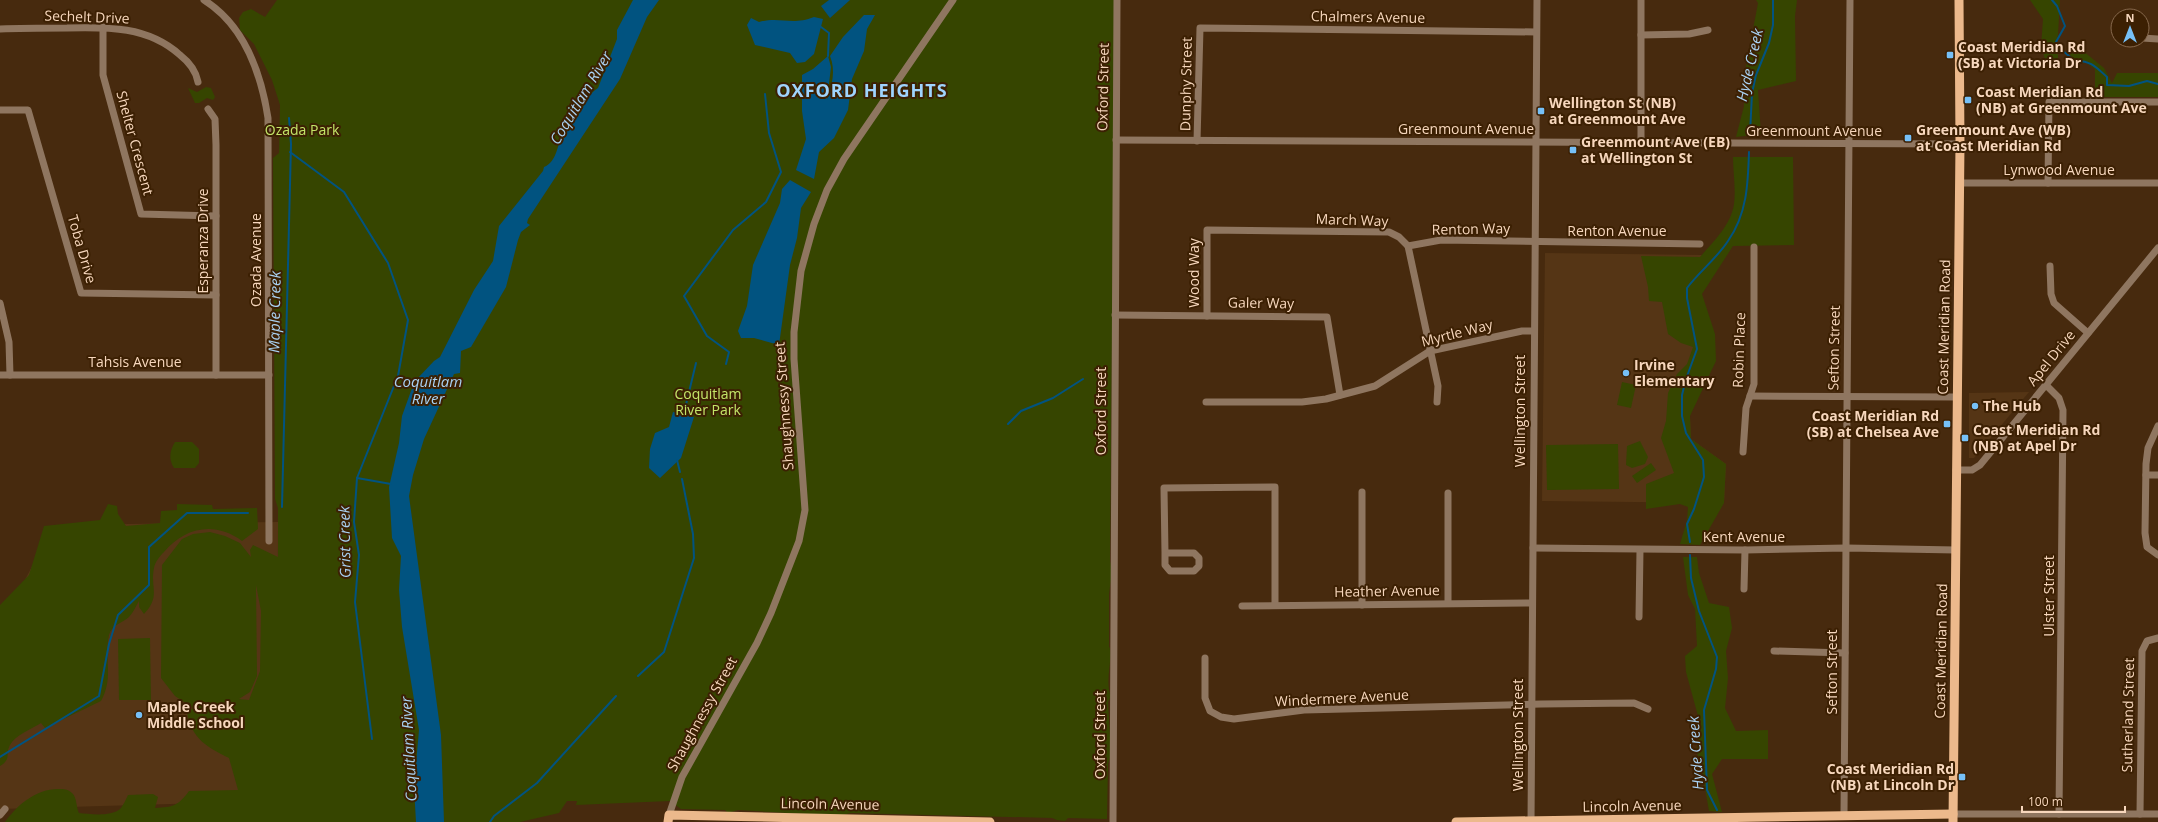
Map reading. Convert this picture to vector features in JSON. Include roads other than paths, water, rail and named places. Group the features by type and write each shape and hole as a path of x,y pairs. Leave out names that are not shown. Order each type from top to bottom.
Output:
{"main road":[{"name":"Coast Meridian Road","path":"1953,818 1960,183 1959,0"},
{"name":"Lincoln Avenue","path":"1456,822 1635,821 1844,816 1953,818"},
{"name":"Lincoln Avenue","path":"669,818 990,822"}],"street":[{"name":"Ozada Avenue","path":"204,0 235,29 252,59 265,99 269,139 270,541"},
{"name":"Shaughnessy Street","path":"669,818 682,777 757,643 771,614 799,541 805,510 794,359 794,332 801,271 814,224 828,190 844,159 953,0"},
{"name":"Oxford Street","path":"1113,822 1117,0"},
{"name":"Wellington Street","path":"1531,822 1534,243 1537,0"},
{"path":"1640,144 1641,0"},
{"name":"Sefton Street","path":"1844,816 1850,0"},
{"name":"Sechelt Drive","path":"0,29 104,27 137,32 155,38 172,47 184,58 197,74 198,82"},
{"name":"Shelter Crescent","path":"104,27 103,75 141,214 216,216"},
{"name":"Chalmers Avenue","path":"1200,28 1536,32"},
{"name":"Dunphy Street","path":"1197,141 1200,28"},
{"path":"1641,35 1689,34 1708,30"},
{"path":"2048,183 2049,102 2158,102"},
{"name":"Esperanza Drive","path":"208,109 215,119 216,375"},
{"name":"Toba Drive","path":"0,110 28,110 80,293 216,295"},
{"name":"Greenmount Avenue","path":"1116,140 1640,144 1960,144"},
{"name":"Lynwood Avenue","path":"1960,183 2158,183"},
{"name":"March Way","path":"1207,230 1389,232 1399,236 1408,246"},
{"name":"Wood Way","path":"1207,230 1207,316"},
{"name":"Renton Way","path":"1408,246 1440,240 1534,243"},
{"name":"Renton Avenue","path":"1534,243 1700,244"},
{"path":"1408,246 1438,386 1437,402"},
{"name":"Robin Place","path":"1743,452 1746,408 1754,377 1754,247"},
{"name":"Apel Drive","path":"1956,470 1972,470 1980,465 2158,248"},
{"path":"2050,266 2051,294 2054,303 2088,333"},
{"path":"0,303 10,342 10,375"},
{"name":"Galer Way","path":"1115,315 1327,317 1340,395"},
{"name":"Myrtle Way","path":"1206,402 1302,402 1340,395 1375,386 1430,351 1522,331 1534,331"},
{"name":"Tahsis Avenue","path":"0,375 269,375"},
{"name":"Ulster Street","path":"2046,384 2059,398 2063,410 2059,814"},
{"path":"1750,396 1957,397"},
{"path":"2158,426 2148,448 2145,540 2148,549 2158,555"},
{"path":"2146,475 2158,475"},
{"path":"1165,553 1194,553 1199,558 1199,566 1194,571 1170,571 1165,565 1164,488 1275,487 1275,605"},
{"path":"1362,492 1362,605"},
{"path":"1448,493 1448,603"},
{"name":"Kent Avenue","path":"1533,548 1640,550 1846,548 1956,550"},
{"path":"1639,617 1640,550"},
{"path":"1744,550 1744,589"},
{"name":"Heather Avenue","path":"1242,606 1448,603 1532,604"},
{"name":"Sutherland Street","path":"2140,814 2141,654 2146,642 2158,638"},
{"path":"1774,651 1845,653"},
{"name":"Windermere Avenue","path":"1205,658 1205,698 1210,711 1221,717 1234,719 1304,710 1532,705"},
{"path":"1532,705 1634,703 1648,709"},
{"path":"0,815 5,809"},
{"path":"1953,818 2059,814 2158,814"}],"water":[{"name":"Coquitlam River","path":"633,0 659,0 647,17 620,79 528,219 527,223 530,225 521,232 506,287 471,347 461,351 460,373 454,374 424,439 413,475 409,496 441,735 444,822 416,822 414,787 419,730 402,627 399,590 401,556 392,538 389,487 399,443 402,416 416,380 434,361 440,357 474,290 493,261 499,226 543,171 544,167 552,161 564,131 578,116 591,94 598,88 617,39 617,30"},
{"path":"829,0 850,0 830,18 821,6"},
{"path":"864,15 875,15 867,29 864,51 852,79 848,110 834,138 819,152 814,179 796,170 806,139 802,111 802,75 813,69 828,56 831,67 827,100 833,73 830,56 843,37"},
{"path":"814,17 823,19 814,54 805,62 797,63 790,53 755,45 747,25 751,18 759,22 766,20 799,21"},
{"path":"790,180 811,192 801,208 797,238 790,265 779,345 754,338 741,338 738,331 747,306 753,265 780,203 782,189"},
{"path":"673,412 694,417 681,458 660,478 649,468 650,449 655,433 669,427"}],"waterway":[{"name":"Hyde Creek","path":"1750,134 1752,93 1756,75 1769,43 1773,25 1773,0"},
{"path":"2052,0 2057,6 2065,26 2056,42 2057,46 2075,61 2089,63 2096,67 2107,77 2107,85 2129,86 2147,81 2158,84"},
{"path":"821,27 829,33 828,56"},
{"path":"726,364 729,352 707,336 684,296 733,230 766,202 781,172 769,133 765,94"},
{"name":"Maple Creek","path":"282,507 291,144 289,118"},
{"name":"Grist Creek","path":"290,152 344,192 388,263 408,320 398,376 357,478 354,522 359,555 355,602 372,739"},
{"name":"Hyde Creek","path":"1690,542 1687,524 1694,509 1704,477 1703,460 1686,433 1682,416 1682,395 1697,349 1687,298 1687,288 1724,247 1734,231 1743,209 1747,187 1749,152"},
{"path":"683,417 696,363"},
{"name":"Grist Creek","path":"398,376 415,385"},
{"path":"1008,424 1021,411 1053,398 1083,379"},
{"path":"677,460 680,472"},
{"path":"357,478 391,484"},
{"path":"638,676 664,652 694,558 693,534 682,479"},
{"name":"Maple Creek","path":"0,757 99,696 109,644 118,615 149,585 149,547 187,513 248,513"},
{"name":"Hyde Creek","path":"1690,555 1691,578 1699,611 1717,657 1716,669 1704,710 1707,790 1717,810"},
{"path":"490,822 494,816 537,783 616,696"}],"place":[{"name":"Coast Meridian Rd (SB) at Victoria Dr","path":"1950,55"},
{"name":"Coast Meridian Rd (NB) at Greenmount Ave","path":"1968,100"},
{"name":"Wellington St (NB) at Greenmount Ave","path":"1541,111"},
{"name":"Greenmount Ave (WB) at Coast Meridian Rd","path":"1908,138"},
{"name":"Greenmount Ave (EB) at Wellington St","path":"1573,150"},
{"name":"Irvine Elementary","path":"1626,373"},
{"name":"The Hub","path":"1975,406"},
{"name":"Coast Meridian Rd (SB) at Chelsea Ave","path":"1947,424"},
{"name":"Coast Meridian Rd (NB) at Apel Dr","path":"1965,438"},
{"name":"Maple Creek Middle School","path":"139,715"},
{"name":"Coast Meridian Rd (NB) at Lincoln Dr","path":"1962,777"}],"district":[{"name":"OXFORD HEIGHTS","path":"862,91"}],"park label":[{"name":"Ozada Park","path":"302,130"},
{"name":"Coquitlam River Park","path":"708,402"}]}
